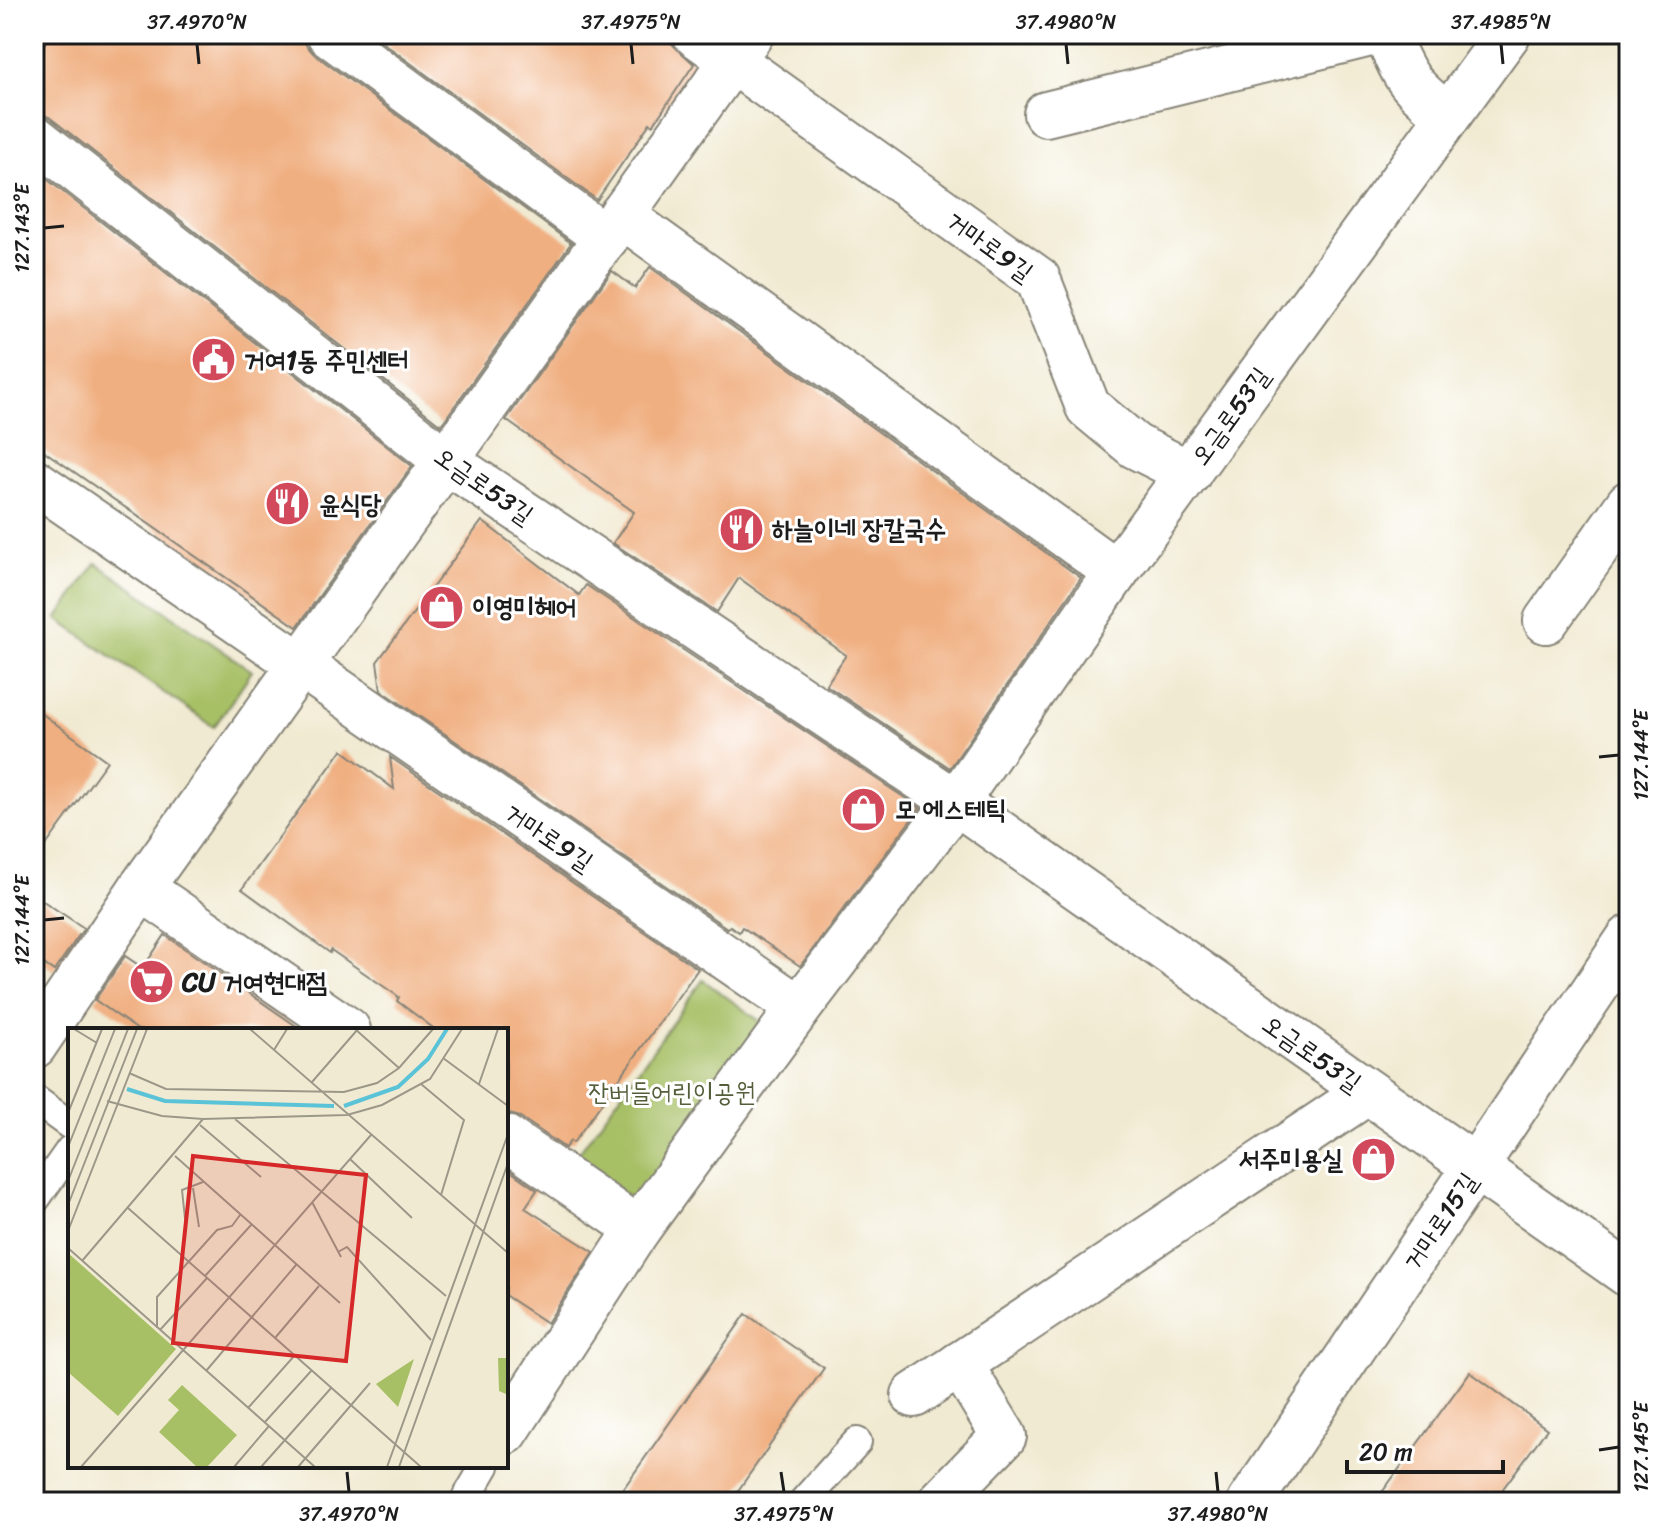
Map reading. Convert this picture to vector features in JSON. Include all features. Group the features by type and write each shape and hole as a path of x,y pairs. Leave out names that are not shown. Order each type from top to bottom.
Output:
{"street":[{"path":"329,34 1116,572"},
{"name":"거마로9길","path":"695,34 742,47 1038,279 1088,407 1135,446 1189,473"},
{"path":"1046,114 1371,34"},
{"path":"1387,34 1397,63 1416,91 1448,116"},
{"name":"오금로53길","path":"508,1429 638,1229 799,1008 956,802 1116,572 1508,34"},
{"path":"34,1046 141,888 742,47"},
{"name":"오금로53길","path":"34,137 446,461 956,802 1629,1275"},
{"name":"거마로9길","path":"34,481 799,1008"},
{"path":"1546,621 1629,503"},
{"path":"141,888 345,1028"},
{"name":"거마로15길","path":"1250,1502 1629,938"},
{"path":"914,1395 1368,1092"},
{"path":"508,1139 638,1229"},
{"path":"940,1502 1004,1436 960,1364"}],"lane":[{"path":"34,1099 68,1124"},
{"path":"34,1201 68,1153"},
{"path":"803,1502 857,1442"},
{"path":"464,1502 484,1468"}],"green space":[{"path":"96,563 252,671 214,727 57,619"},
{"name":"잔버들어린이공원","path":"703,980 768,1027 640,1205 575,1158"}],"building":[{"path":"51,34 304,34 306,45 314,54 571,243 441,425 49,117 34,113 34,59"},
{"path":"371,34 670,34 673,45 694,64 597,200"},
{"path":"34,169 412,466 297,627 34,444"},
{"path":"650,267 1081,578 950,768 826,685 846,655 739,578 717,612 613,543 634,512 506,420 612,271 635,288"},
{"path":"482,521 579,595 586,585 920,808 800,966 742,927 739,932 730,926 727,928 381,690 377,662"},
{"path":"34,708 107,761 34,862"},
{"path":"342,750 394,789 390,757 698,969 573,1143 570,1141 565,1148 520,1117 508,1114 508,1028 433,1028 397,1001 399,997 331,950 330,953 242,889"},
{"path":"34,895 84,928 54,971 34,957"},
{"path":"165,935 299,1028 135,1028 95,1000 125,956 143,968"},
{"path":"508,1169 537,1190 525,1208 594,1252 547,1323 508,1297"},
{"path":"746,1314 824,1368 730,1502 614,1502"},
{"path":"1470,1372 1547,1429 1493,1502 1375,1502"}],"place":[{"name":"거여1동 주민센터","path":"213,360"},
{"name":"윤식당","path":"288,504"},
{"name":"하늘이네 장칼국수","path":"741,529"},
{"name":"이영미헤어","path":"441,607"},
{"name":"모 에스테틱","path":"864,809"},
{"name":"CU 거여현대점","path":"151,982"},
{"name":"서주미용실","path":"1374,1159"}]}
